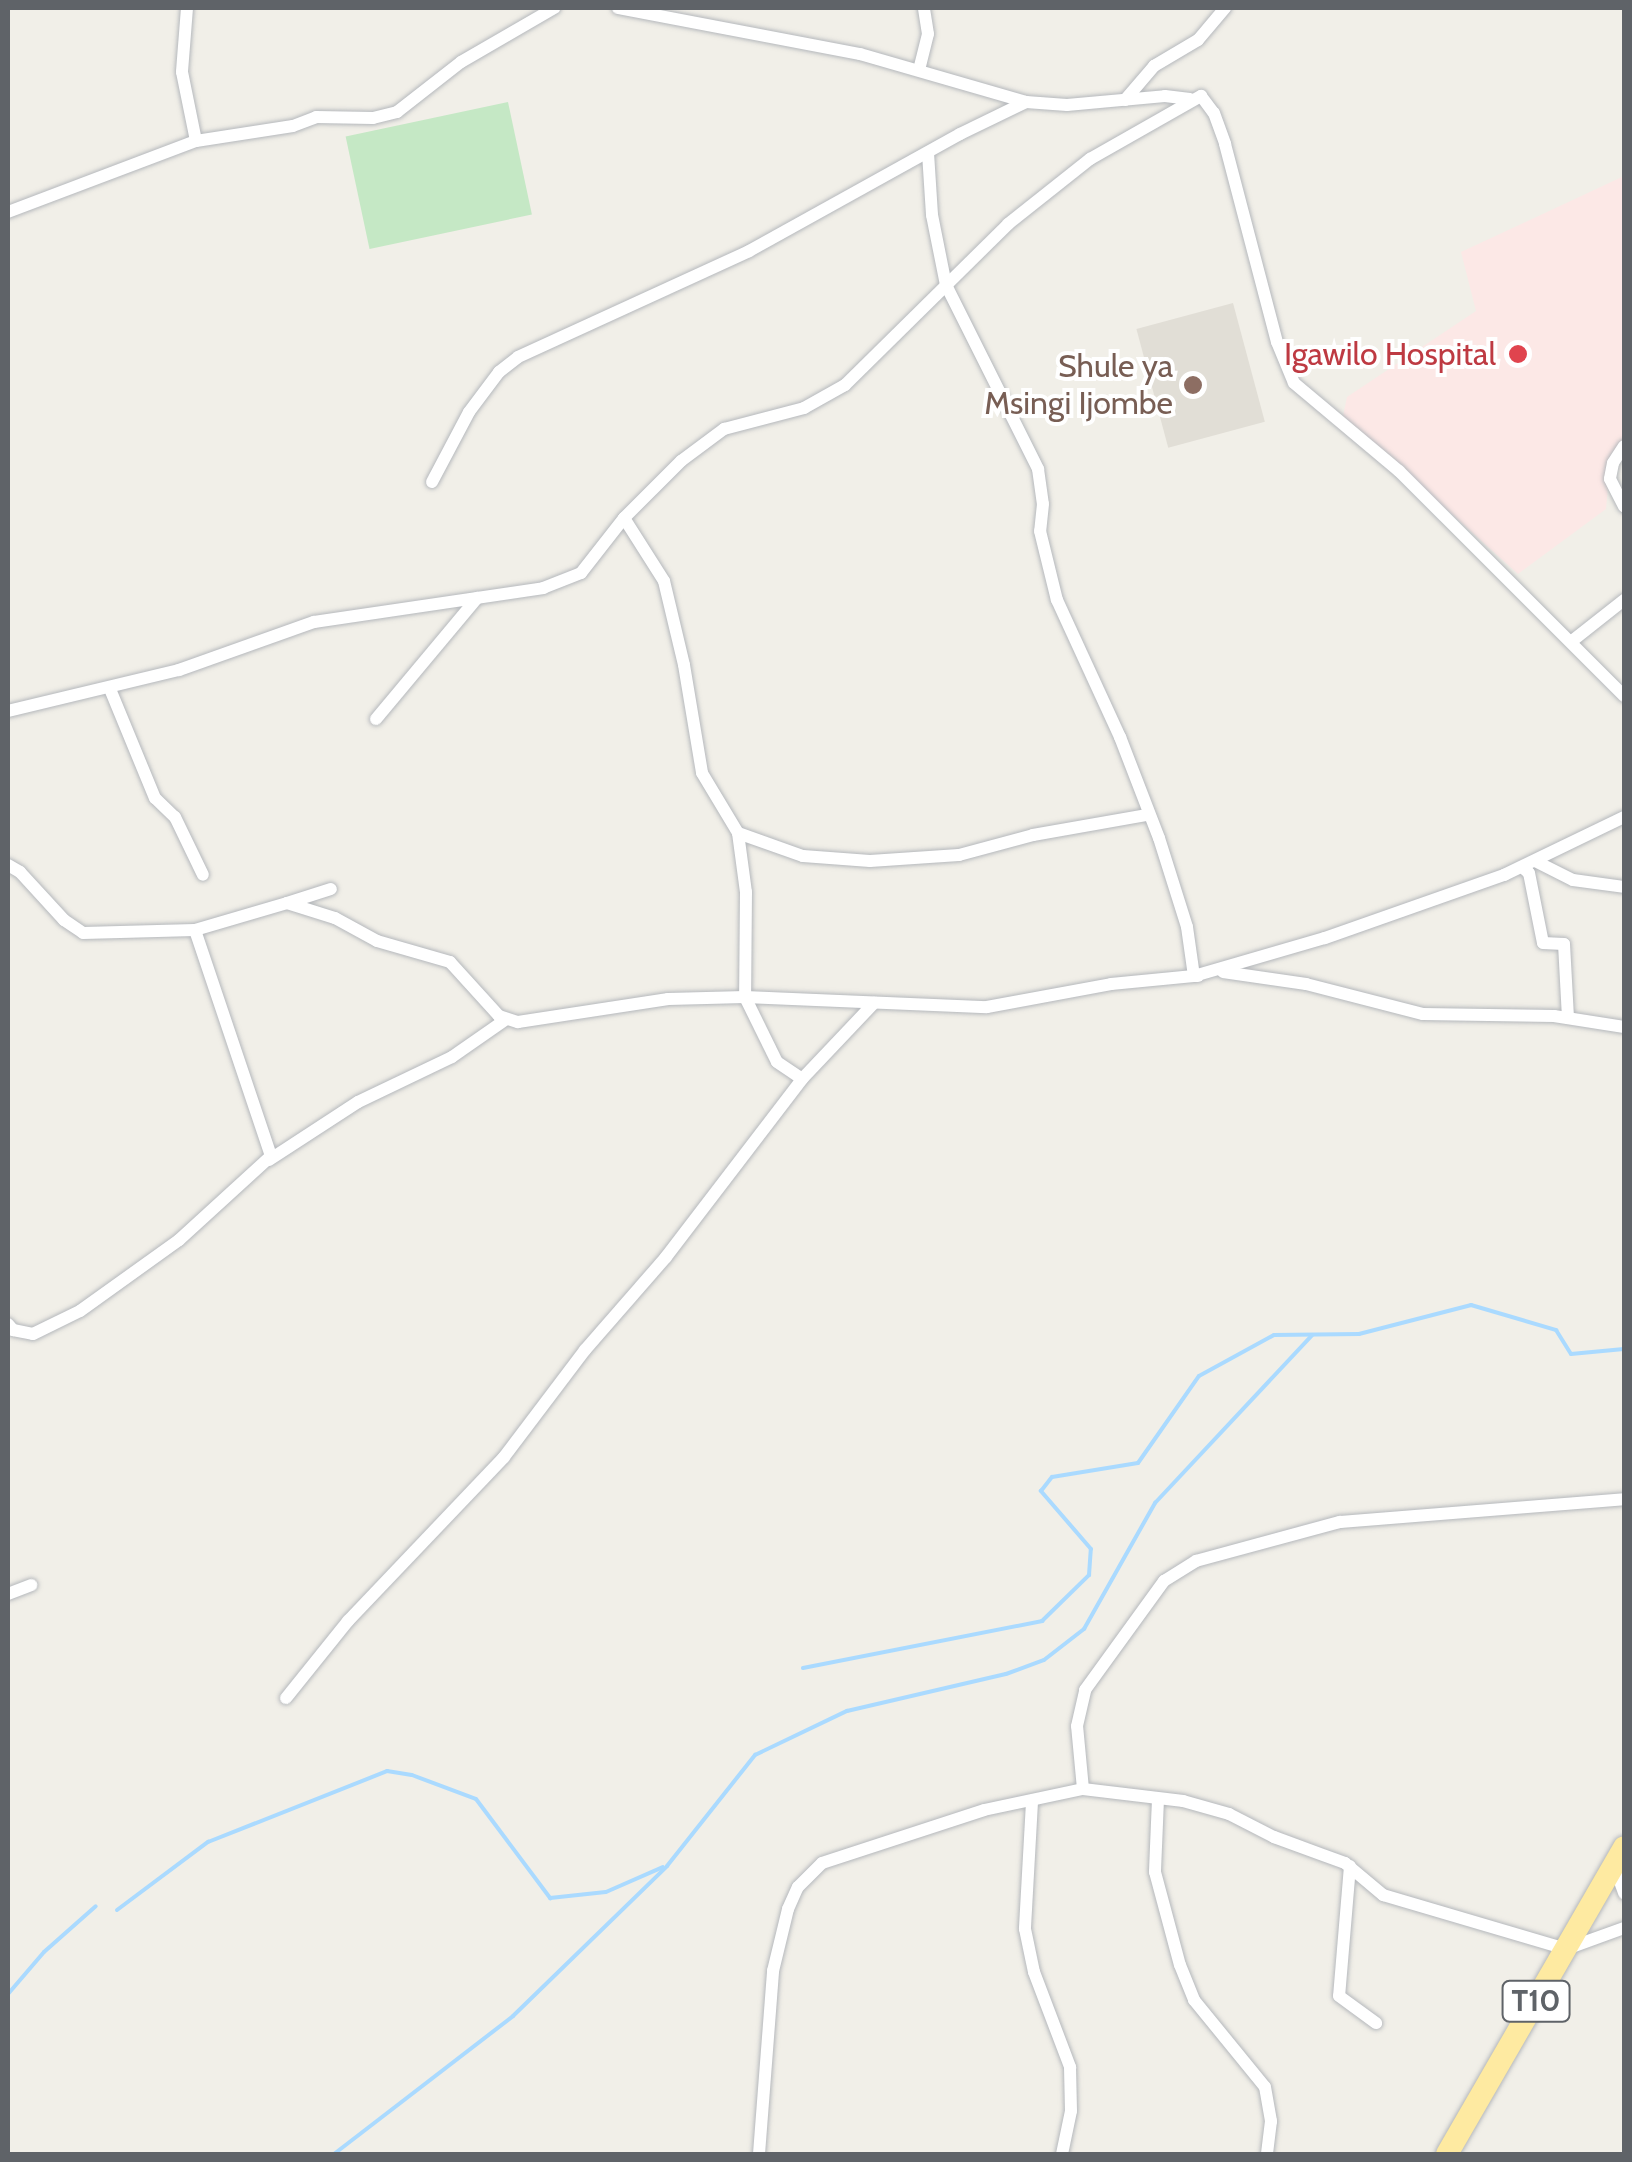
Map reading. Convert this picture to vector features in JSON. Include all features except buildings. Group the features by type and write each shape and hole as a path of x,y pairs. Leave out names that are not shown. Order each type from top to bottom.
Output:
{"highway":[{"name":"T10","path":"1447,2154 1620,1858"}],"street":[{"path":"187,8 182,72 196,141"},
{"path":"8,212 196,141 293,126 316,117 374,118 397,112 461,62 554,8"},
{"path":"618,8 790,38 1026,102 1068,105 1201,96 1214,113 1277,342 1294,383 1399,471 1624,696"},
{"path":"919,70 928,34 924,8"},
{"path":"1124,100 1154,66 1198,40 1226,8"},
{"path":"8,711 179,670 314,622 543,588 581,573 624,518 681,461 724,429 804,408 845,384 996,234 1090,158 1173,114 1190,98"},
{"path":"432,482 470,412 506,365 749,250 1026,102"},
{"path":"928,153 932,215 946,285 1038,469 1043,504 1040,531 1057,600 1120,737 1159,838 1186,927 1194,976"},
{"path":"1624,446 1613,463 1610,479 1624,507"},
{"path":"624,518 664,581 684,665 702,773 738,832 746,892 745,997 777,1062 802,1079"},
{"path":"376,719 478,598"},
{"path":"1572,641 1624,601"},
{"path":"110,689 155,798 175,818 202,875"},
{"path":"738,832 803,856 870,861 959,855 1033,835 1147,815"},
{"path":"1194,976 1325,938 1528,864 1624,817"},
{"path":"1528,864 1573,880 1624,887"},
{"path":"1528,864 1544,943 1564,944 1568,1018"},
{"path":"8,865 82,933 195,930 331,890"},
{"path":"287,903 334,918 377,941 450,962 505,1020"},
{"path":"195,930 271,1150 269,1160"},
{"path":"8,1324 13,1330 32,1334 80,1311 171,1246 269,1160 358,1102 452,1056 505,1020 524,1022 668,999 745,997 987,1007 1111,984 1226,972 1256,975 1437,1016 1568,1018 1624,1027"},
{"path":"286,1698 348,1621 504,1456 585,1350 666,1257 802,1079 874,1003"},
{"path":"1083,1789 1077,1726 1084,1690 1164,1581 1196,1560 1340,1522 1624,1498"},
{"path":"8,1594 31,1585"},
{"path":"759,2154 773,1971 788,1909 806,1876 822,1863 984,1810 1083,1789 1208,1806 1350,1866 1383,1895 1566,1949 1624,1928"},
{"path":"1158,1799 1155,1872 1180,1965 1194,2000 1265,2088 1271,2122 1267,2154"},
{"path":"1032,1802 1025,1928 1034,1972 1070,2067 1071,2111 1062,2154"},
{"path":"1620,1858 1624,1893"},
{"path":"1350,1866 1339,1996 1376,2023"}],"shaded area":[{"name":"Igawilo Hospital","path":"1624,176 1624,442 1610,466 1606,509 1518,574 1343,416 1347,397 1476,311 1461,252"},
{"path":"1233,303 1265,422 1168,448 1136,329"}],"green space":[{"path":"508,102 532,214 370,249 346,137"}],"waterway":[{"path":"803,1668 1042,1621 1089,1575 1091,1549 1041,1491 1052,1477 1138,1463 1199,1376 1274,1335 1359,1334 1471,1305 1556,1330 1571,1354 1624,1349"},
{"path":"334,2154 513,2016 667,1866 755,1755 847,1711 1006,1674 1044,1660 1084,1629 1155,1503 1312,1335"},
{"path":"117,1910 208,1842 387,1771 412,1775 476,1799 550,1898 606,1892 663,1867"},
{"path":"8,1994 44,1952 96,1906"}],"place":[{"name":"Igawilo Hospital","path":"1518,354"},
{"name":"Shule ya Msingi Ijombe","path":"1193,385"}]}
